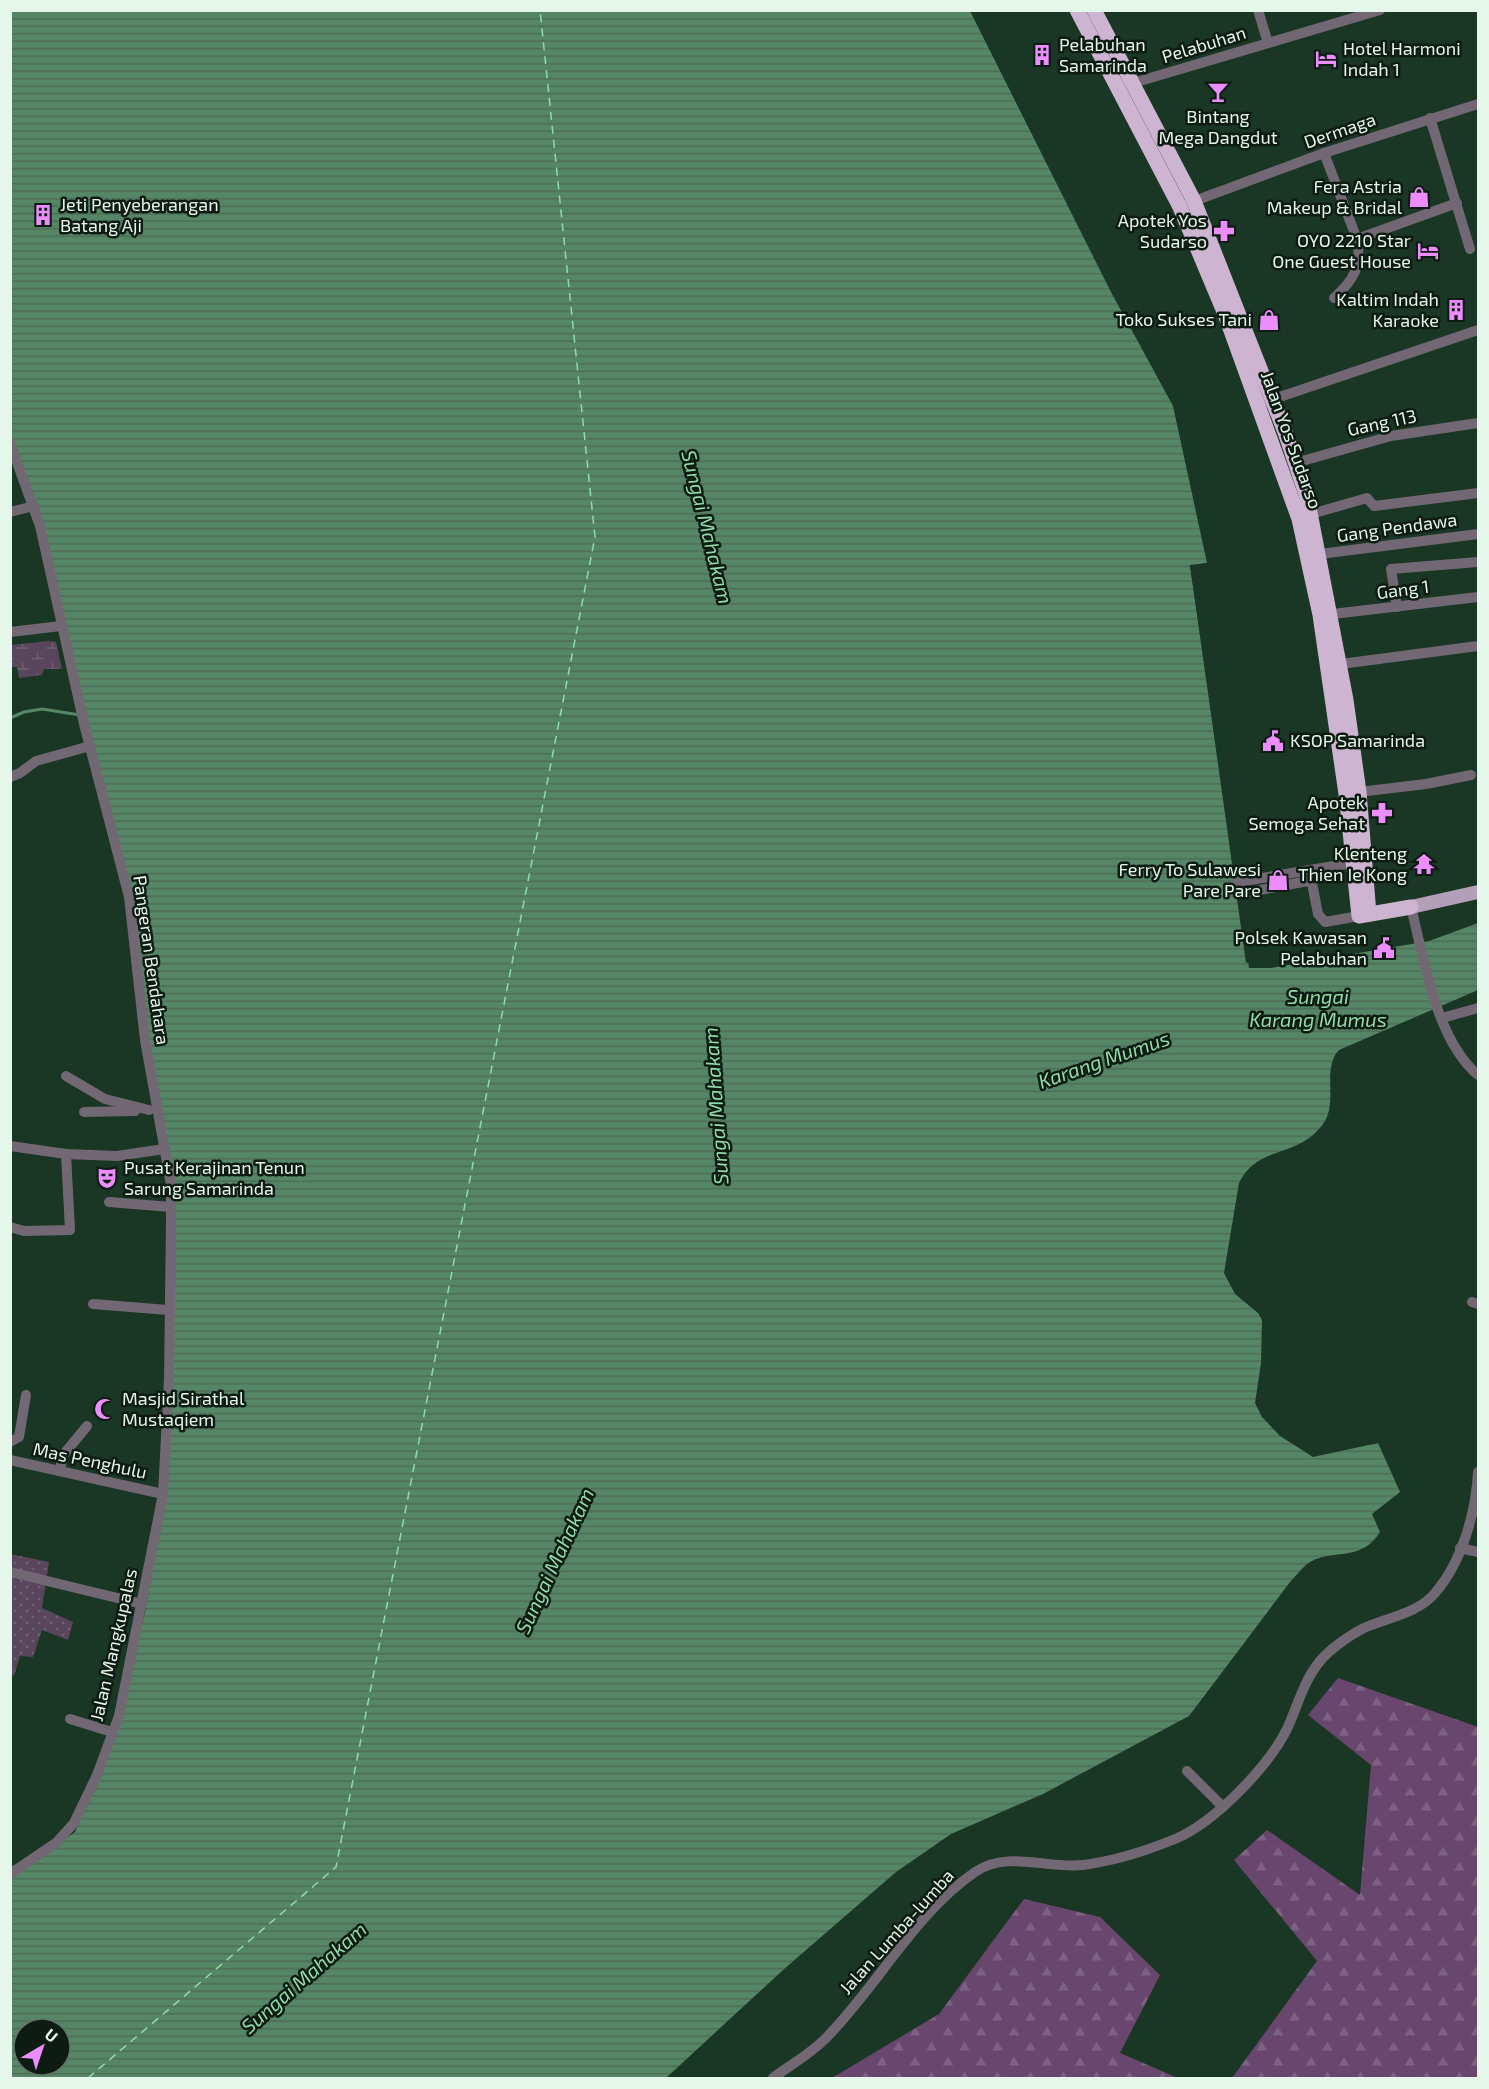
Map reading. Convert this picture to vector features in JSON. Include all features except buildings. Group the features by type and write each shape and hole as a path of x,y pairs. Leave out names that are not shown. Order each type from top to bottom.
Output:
{"highway":[{"name":"Jalan Yos Sudarso","path":"1077,10 1129,86"},
{"name":"Jalan Yos Sudarso","path":"1094,10 1187,204 1265,402 1295,463 1311,514 1320,554 1334,665 1359,792 1364,915"},
{"name":"Jalan Yos Sudarso","path":"1265,402 1326,615"},
{"name":"Jalan Yos Sudarso","path":"1334,665 1352,864 1364,915"},
{"path":"1364,915 1411,907"}],"main road":[{"path":"1411,907 1479,892"}],"street":[{"path":"1257,10 1268,43"},
{"name":"Pelabuhan","path":"1129,86 1380,10"},
{"name":"Dermaga","path":"1187,204 1324,153 1479,104"},
{"path":"1430,118 1470,249"},
{"path":"1324,153 1357,239 1360,257 1358,267 1348,284 1334,298"},
{"path":"1357,239 1457,203"},
{"path":"1265,402 1479,330"},
{"name":"Gang 113","path":"1295,463 1391,436 1479,423"},
{"name":"Pangeran Bendahara","path":"10,443 34,506 51,571 84,724 129,897 153,1110 171,1185 169,1379 163,1494"},
{"path":"1311,514 1367,498 1374,506 1436,500 1479,492"},
{"path":"10,512 34,506"},
{"name":"Gang Pendawa","path":"1320,554 1479,534"},
{"path":"1397,607 1391,569 1420,569 1479,562"},
{"name":"Gang 1","path":"1326,615 1479,597"},
{"path":"10,632 62,626"},
{"path":"1334,665 1479,646"},
{"path":"10,777 20,773 36,761 90,746"},
{"path":"1359,792 1426,784 1471,775"},
{"path":"1238,882 1352,864"},
{"path":"1239,894 1308,880 1312,883 1318,914 1325,922 1364,915"},
{"path":"1411,907 1440,1013 1455,1047 1479,1075"},
{"path":"1440,1013 1479,1008"},
{"path":"66,1076 105,1099 153,1110"},
{"path":"84,1112 153,1110"},
{"path":"10,1146 66,1154 117,1156 164,1149"},
{"path":"10,1227 24,1231 68,1232 66,1154"},
{"path":"109,1202 171,1207"},
{"path":"93,1304 168,1310"},
{"path":"10,1442 19,1437 26,1395"},
{"path":"61,1466 68,1447 87,1426"},
{"name":"Mas Penghulu","path":"10,1460 61,1466 163,1494"},
{"name":"Jalan Lumba-lumba","path":"773,2079 825,2039 936,1908 978,1869 1005,1860 1061,1867 1107,1861 1174,1840 1199,1828 1223,1807 1274,1750 1288,1727 1301,1690 1320,1661 1361,1629 1429,1600 1441,1585 1460,1548 1477,1499 1479,1472"},
{"name":"Jalan Mangkupalas","path":"10,1874 56,1843 74,1823 97,1775 119,1716 163,1494"},
{"path":"1460,1548 1479,1552"},
{"path":"10,1572 142,1604"},
{"path":"70,1719 112,1732"},
{"path":"1187,1771 1223,1807"}],"green space":[{"path":"56,642 62,669 44,669 42,675 19,678 17,667 11,667 11,645"},
{"path":"10,1554 49,1562 42,1608 73,1622 68,1640 42,1630 33,1657 20,1656 14,1676 10,1674"},
{"path":"1338,1678 1478,1727 1478,2078 1232,2078 1317,1961 1234,1860 1267,1830 1360,1895 1371,1765 1308,1715"},
{"path":"1024,1899 1100,1917 1160,1975 1120,2053 1178,2078 832,2078 939,2014"}],"water":[{"path":"11,11 970,11 1112,294 1173,406 1207,563 1190,566 1249,968 1271,968 1429,941 1478,923 1478,990 1339,1050 1331,1066 1330,1106 1323,1124 1313,1135 1302,1142 1267,1156 1247,1171 1239,1183 1224,1273 1235,1294 1258,1313 1262,1320 1261,1363 1255,1403 1262,1417 1280,1436 1313,1457 1378,1443 1400,1492 1372,1514 1380,1532 1364,1548 1354,1552 1326,1556 1307,1564 1290,1582 1189,1716 1043,1794 951,1834 896,1872 783,1970 666,2078 11,2078 10,1877 75,1832 117,1727 145,1612 158,1539 173,1180 149,1053 132,897 62,620 11,442"}],"pier":[{"path":"1207,563 1207,566 1194,568 1249,962 1246,963 1190,565"}],"waterway":[{"path":"10,718 24,712 42,709 80,715"}],"ferry route":[{"path":"88,2078 336,1867 595,537 540,10"}],"place":[{"name":"Pelabuhan Samarinda","path":"1042,55"},
{"name":"Hotel Harmoni Indah 1","path":"1326,59"},
{"name":"Bintang Mega Dangdut","path":"1218,92"},
{"name":"Fera Astria Makeup & Bridal","path":"1419,197"},
{"name":"Jeti Penyeberangan Batang Aji","path":"43,215"},
{"name":"Apotek Yos Sudarso","path":"1224,231"},
{"name":"OYO 2210 Star One Guest House","path":"1428,251"},
{"name":"Kaltim Indah Karaoke","path":"1456,310"},
{"name":"Toko Sukses Tani","path":"1269,320"},
{"name":"KSOP Samarinda","path":"1273,741"},
{"name":"Apotek Semoga Sehat","path":"1382,813"},
{"name":"Klenteng Thien Ie Kong","path":"1424,864"},
{"name":"Ferry To Sulawesi Pare Pare","path":"1278,880"},
{"name":"Polsek Kawasan Pelabuhan","path":"1384,948"},
{"name":"Pusat Kerajinan Tenun Sarung Samarinda","path":"107,1178"},
{"name":"Masjid Sirathal Mustaqiem","path":"105,1409"}],"water label":[{"name":"Sungai Mahakam","path":"707,527"},
{"name":"Sungai Karang Mumus","path":"1318,1008"},
{"name":"Karang Mumus","path":"1104,1060"},
{"name":"Sungai Mahakam","path":"716,1106"},
{"name":"Sungai Mahakam","path":"555,1561"},
{"name":"Sungai Mahakam","path":"304,1978"}]}
